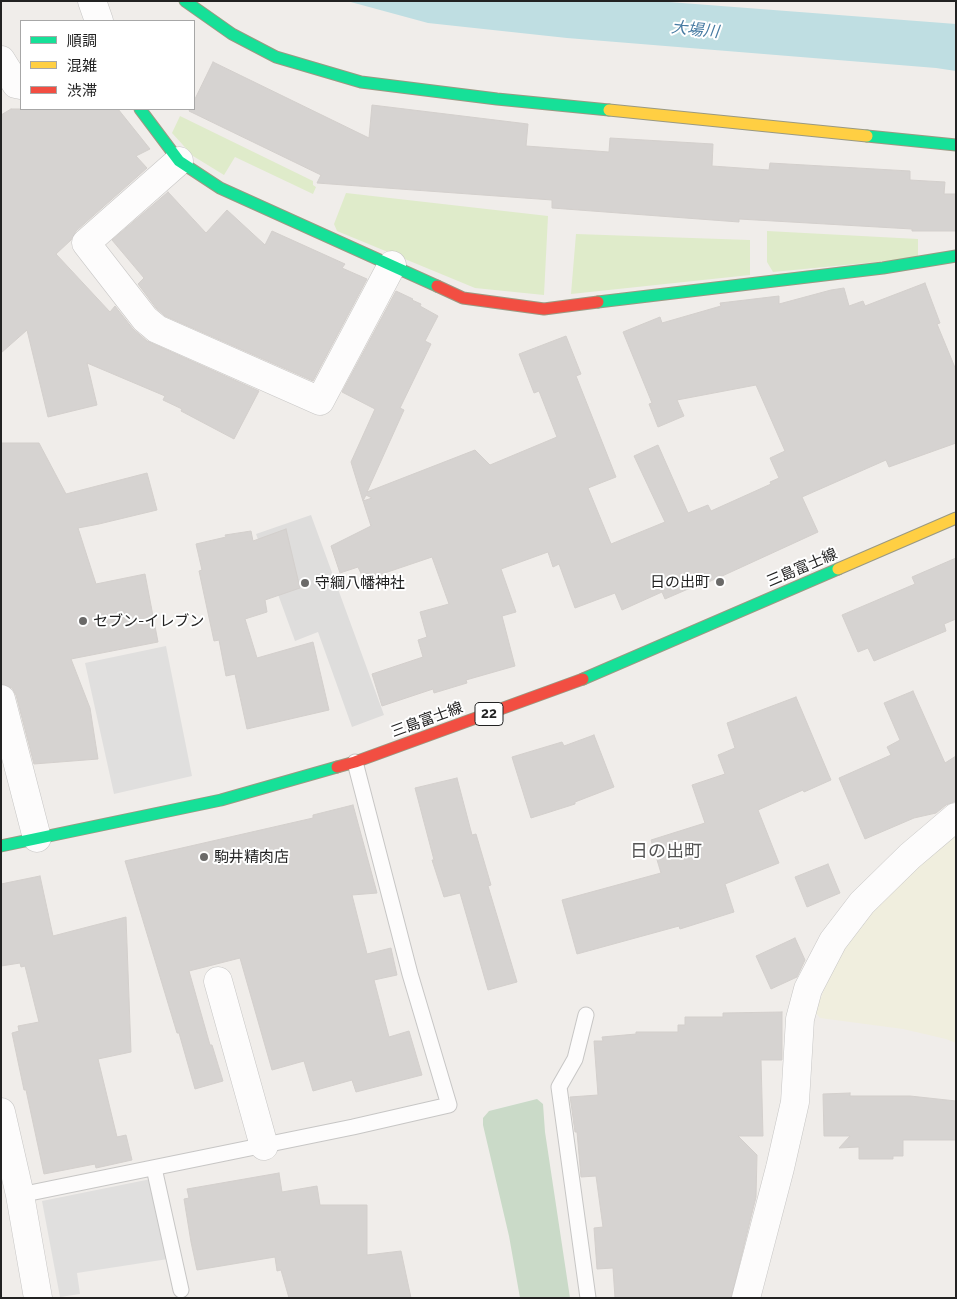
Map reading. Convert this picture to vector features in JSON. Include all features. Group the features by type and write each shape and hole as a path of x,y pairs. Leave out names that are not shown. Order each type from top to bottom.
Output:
{"street":[{"path":"92,1 99,20"},
{"path":"185,1 232,34 276,57 361,82 497,100 956,145"},
{"path":"1,60 16,84 20,85"},
{"path":"141,110 179,161 220,188 463,298 544,309 883,268 956,256"},
{"path":"179,161 86,242 145,319 157,329 320,401 392,265"},
{"name":"三島富士線","path":"1,846 221,800 355,762 576,682 956,518"},
{"path":"1,699 37,838"},
{"path":"746,1298 778,1177 795,1102 800,1019 808,989 833,941 862,903 910,856 956,817"},
{"path":"218,981 264,1146"},
{"path":"1,1112 11,1197 38,1298"}],"lane":[{"path":"11,1197 264,1146 449,1105 410,974 355,762"},
{"path":"586,1015 575,1059 559,1087 588,1298"},
{"path":"154,1168 181,1290"}],"shaded area":[{"name":"守綱八幡神社","path":"311,515 384,715 352,727 318,632 295,641 256,534"},
{"path":"166,646 192,776 114,794 85,663"},
{"path":"956,830 956,1043 903,1029 820,1018 815,1012 838,955 868,911"},
{"path":"151,1179 168,1259 77,1273 80,1294 60,1297 42,1201"}],"green space":[{"path":"180,116 313,181 313,185 316,187 313,194 235,157 224,175 193,156 172,133"},
{"path":"346,193 548,216 544,295 475,288 337,231 334,224"},
{"path":"767,231 918,239 918,258 773,272 767,262"},
{"path":"576,234 750,240 750,275 571,294"},
{"path":"537,1099 543,1104 545,1132 570,1298 520,1298 509,1236 483,1125 483,1118 489,1111"}],"water":[{"name":"大場川","path":"347,1 656,1 956,24 956,71 567,38 428,23"}],"building":[{"path":"213,62 369,138 372,105 528,124 526,146 609,152 610,138 713,144 712,166 769,170 770,163 910,171 910,180 945,182 944,194 956,194 956,231 912,231 912,229 739,219 739,222 552,208 552,200 317,183 321,175 189,111 195,110 195,99"},
{"path":"11,109 119,110 150,149 136,156 147,168 76,231 71,240 56,254 110,312 115,306 133,329 147,341 259,391 234,439 163,400 165,396 87,363 97,405 48,417 27,330 1,353 1,115"},
{"path":"168,192 206,233 227,210 265,245 272,231 345,264 342,268 367,279 313,381 165,316 156,308 138,284 144,278 112,240"},
{"path":"925,283 940,323 937,324 956,370 956,443 889,467 886,460 802,497 818,532 720,577 720,575 696,588 695,586 665,599 662,592 622,610 615,593 575,608 559,564 553,567 548,552 501,569 516,612 502,616 515,666 466,680 467,683 434,693 433,689 382,706 372,674 423,657 418,640 427,637 420,612 449,604 432,557 364,580 358,567 340,573 331,546 371,526 363,501 351,462 375,409 342,392 396,291 413,299 421,304 420,306 438,316 425,341 431,344 400,408 404,410 367,492 475,450 490,465 557,437 539,391 534,393 519,354 566,336 581,374 576,376 616,477 588,488 611,544 665,522 634,456 658,445 688,513 708,505 711,511 771,484 770,482 779,478 770,458 785,451 756,385 677,400 684,416 658,427 649,404 652,403 623,332 660,317 662,323 721,306 720,303 779,296 779,304 844,288 849,306 863,301 865,306","holes":["366,495 372,498 363,501"]},
{"path":"1,443 39,443 66,494 147,473 157,510 78,528 96,584 145,574 158,642 71,659 90,708 98,759 34,764 16,695 12,688 1,684"},
{"path":"286,529 300,588 265,600 267,612 245,619 257,658 313,642 329,710 247,729 235,674 226,676 219,640 214,641 199,571 202,570 196,544 226,537 225,535 251,531 253,541"},
{"path":"956,558 956,619 944,624 946,631 874,661 868,648 858,652 842,615 915,584 912,577"},
{"path":"913,691 945,763 956,756 956,801 946,805 936,813 914,818 865,839 839,778 891,755 887,747 900,740 884,703"},
{"path":"796,697 831,780 758,810 779,863 725,884 734,912 680,929 679,926 577,954 562,900 661,873 651,840 705,823 692,785 725,774 718,755 735,748 727,723"},
{"path":"594,735 614,787 575,802 575,804 531,818 512,757 562,742 564,746"},
{"path":"457,778 472,835 476,834 491,885 488,886 517,982 488,990 460,893 444,897 432,860 434,860 415,788"},
{"path":"353,805 377,893 352,895 367,954 391,948 397,975 374,980 389,1037 409,1031 422,1075 356,1092 352,1080 313,1091 304,1061 272,1070 240,958 189,971 210,1045 212,1045 223,1081 195,1089 125,861 313,818 313,815"},
{"path":"828,864 840,893 807,907 795,877"},
{"path":"40,876 53,936 126,917 131,1052 98,1059 117,1137 126,1135 132,1160 96,1168 95,1164 44,1174 12,1033 19,1031 18,1026 39,1022 25,966 21,967 20,963 1,966 1,884"},
{"path":"795,938 805,960 797,977 771,989 756,956"},
{"path":"782,1012 782,1060 761,1060 763,1136 738,1136 757,1155 756,1197 731,1298 615,1298 613,1268 597,1269 594,1228 603,1227 596,1176 581,1177 577,1132 575,1132 570,1097 598,1095 594,1041 603,1041 602,1037 636,1034 636,1032 678,1032 678,1025 685,1025 685,1017 723,1017 723,1013"},
{"path":"850,1093 850,1096 910,1096 956,1101 956,1140 903,1140 903,1156 893,1156 893,1159 859,1159 859,1147 839,1148 850,1136 824,1136 823,1094"},
{"path":"279,1173 282,1192 317,1186 320,1205 367,1205 367,1255 401,1251 411,1298 289,1298 281,1270 277,1271 275,1257 197,1270 184,1199 189,1198 187,1189"}],"traffic: fast":[{"path":"185,1 232,34 276,57 361,82 497,99 609,110"},
{"path":"141,110 179,161 220,188 437,286"},
{"path":"867,136 956,145"},
{"path":"598,302 883,268 956,256"},
{"path":"583,679 838,569"},
{"path":"1,846 221,800 337,767"}],"traffic: slow":[{"path":"609,110 867,136"},
{"path":"838,569 956,518"}],"traffic: jam":[{"path":"437,286 463,298 544,309 598,302"},
{"path":"337,767 583,679"}],"place":[{"name":"日の出町","path":"720,582"},
{"name":"守綱八幡神社","path":"305,583"},
{"name":"セブン-イレブン","path":"83,621"},
{"name":"駒井精肉店","path":"204,857"}],"district":[{"name":"日の出町","path":"666,852"}]}
